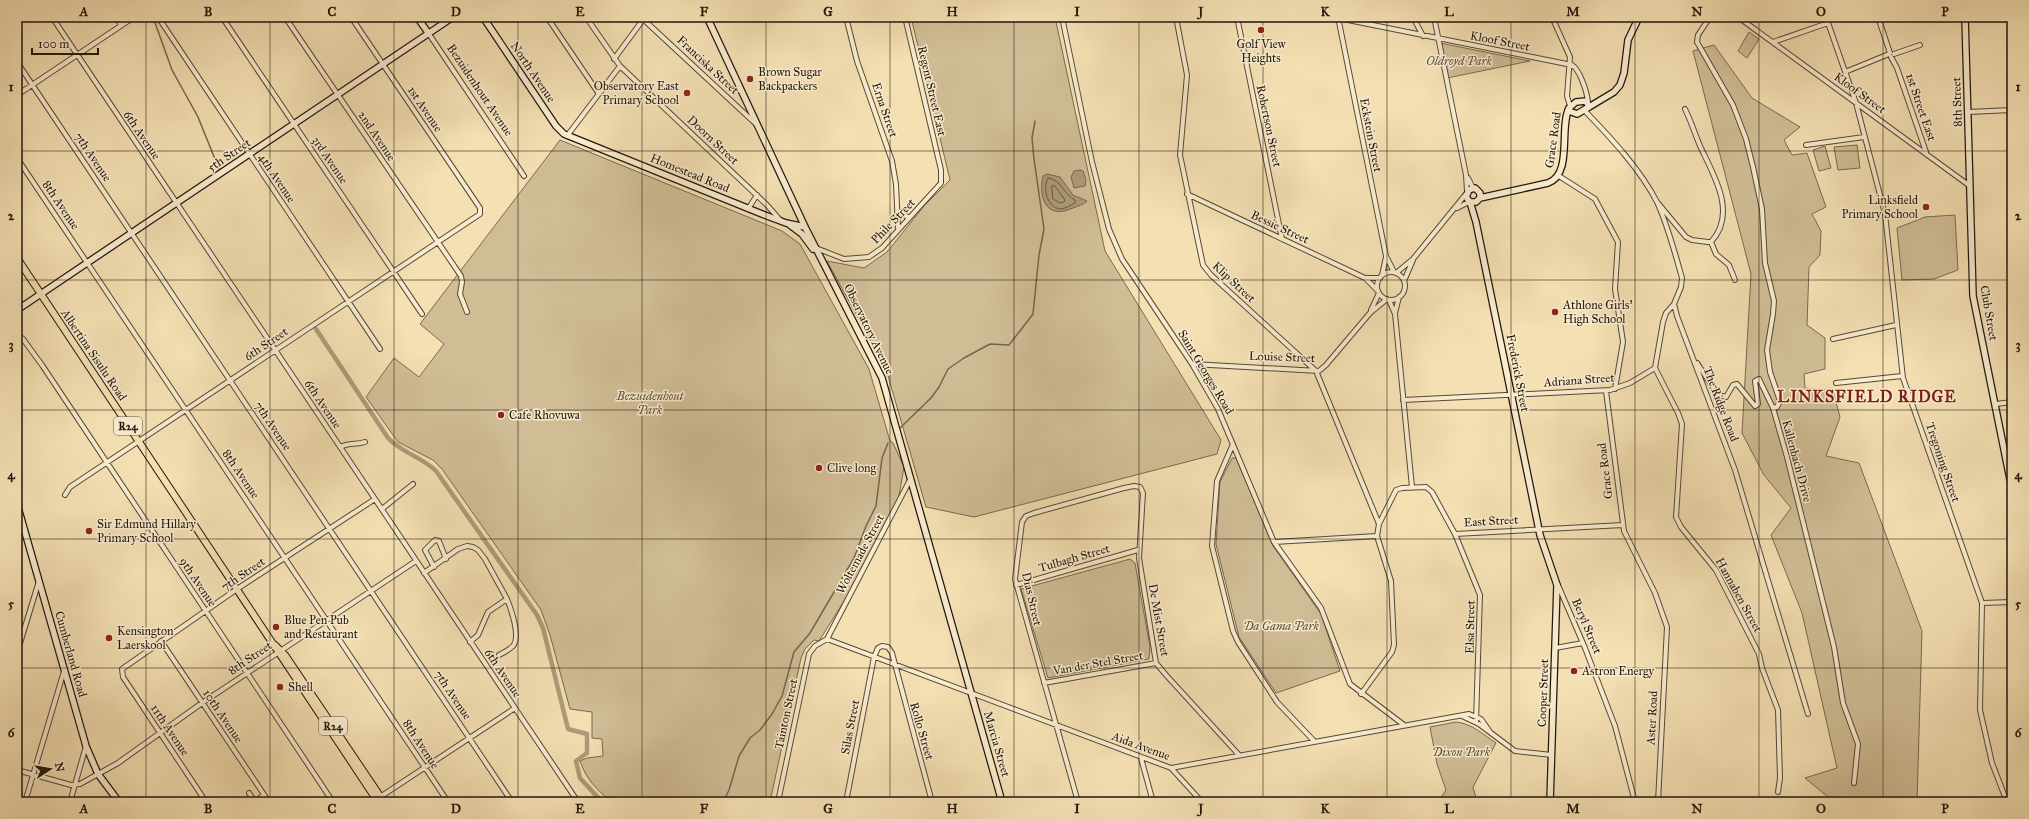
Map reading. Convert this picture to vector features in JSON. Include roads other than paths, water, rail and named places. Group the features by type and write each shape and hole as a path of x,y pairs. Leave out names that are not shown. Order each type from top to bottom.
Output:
{"main road":[{"name":"Bezuidenhout Avenue","path":"417,17 428,34"},
{"name":"5th Street","path":"17,310 453,17"},
{"name":"North Avenue","path":"482,17 556,126 567,136"},
{"name":"Observatory Avenue","path":"707,17 805,227 882,378 971,692"},
{"path":"1565,124 1588,106 1607,96 1618,88 1622,80 1628,40 1639,17"},
{"name":"8th Street","path":"1965,17 1970,186"},
{"path":"1579,114 1572,114 1569,107 1578,101 1588,106"},
{"name":"Grace Road","path":"1559,176 1562,167 1565,124 1569,107"},
{"name":"Homestead Road","path":"567,136 784,222 805,227"},
{"path":"1470,202 1498,193 1548,183 1559,176"},
{"name":"Club Street","path":"1970,186 1973,296 2011,472 2012,489"},
{"path":"1467,193 1473,188 1479,191 1498,193"},
{"name":"Frederick Street","path":"1476,222 1479,191"},
{"name":"Frederick Street","path":"1467,193 1476,222 1539,529"},
{"path":"784,222 802,234 822,260"},
{"name":"Albertina Sisulu Road","path":"18,260 379,801"},
{"name":"Cumberland Road","path":"17,504 86,746 98,774 119,802"},
{"name":"Beryl Street","path":"1539,529 1557,585"},
{"name":"Cooper Street","path":"1550,802 1557,585"},
{"name":"Marcia Street","path":"971,692 1002,802"}],"street":[{"name":"6th Avenue","path":"52,17 578,802"},
{"path":"116,17 121,25"},
{"path":"17,95 134,17"},
{"name":"4th Avenue","path":"158,17 380,349"},
{"name":"3rd Avenue","path":"222,17 422,314"},
{"name":"2nd Avenue","path":"285,17 462,278 460,294 467,312"},
{"name":"1st Avenue","path":"351,17 480,208 481,212"},
{"path":"547,17 599,94"},
{"name":"Doorn Street","path":"586,17 620,66 784,222"},
{"name":"Erna Street","path":"846,17 857,61 892,161 898,212 898,228"},
{"name":"Regent Street East","path":"905,17 941,170"},
{"name":"Saint Georges Road","path":"1062,17 1092,162 1109,229 1124,263 1192,364 1218,409 1274,542 1321,608 1348,680 1361,694 1404,725"},
{"name":"Klip Street","path":"1176,17 1187,69 1180,148 1187,194 1202,262 1205,269 1316,371 1379,524"},
{"name":"Robertson Street","path":"1237,17 1282,239"},
{"name":"Kloof Street","path":"1333,17 1569,65"},
{"path":"1413,17 1423,36"},
{"path":"1395,314 1388,299 1378,292 1378,282 1381,276 1395,273 1413,259 1467,193 1466,175 1434,17"},
{"path":"1552,17 1587,96 1588,106 1595,120 1686,237 1692,240 1711,242"},
{"name":"Kallenbach Drive","path":"1710,17 1698,35 1697,42 1733,105 1748,147 1762,209 1765,263 1774,306 1767,350 1771,376 1780,401 1778,407 1773,408 1822,595 1835,652 1843,703 1858,744 1854,783"},
{"name":"Kloof Street","path":"1738,17 1970,186"},
{"name":"Tregoning Street","path":"1826,17 1856,103 1886,219 1902,376 1982,603 1980,710 1992,763 2007,802"},
{"name":"1st Street East","path":"1878,17 1926,153"},
{"path":"614,59 644,18"},
{"name":"Franciska Street","path":"644,18 759,126"},
{"name":"Eckstein Street","path":"1339,18 1386,256 1395,273"},
{"path":"1773,42 1828,23"},
{"name":"Bezuidenhout Avenue","path":"428,34 524,176"},
{"path":"1845,72 1920,45"},
{"name":"Grace Road","path":"1569,107 1568,96 1570,57"},
{"name":"7th Avenue","path":"17,62 512,802"},
{"path":"1569,65 1575,68"},
{"path":"567,136 620,66"},
{"path":"1685,109 1722,195 1723,210 1721,224 1711,242"},
{"path":"1968,112 2012,110"},
{"path":"1806,145 1864,137"},
{"name":"8th Avenue","path":"17,158 448,802"},
{"name":"Phile Street","path":"815,247 837,257 864,258 882,248 898,228 941,183 941,170"},
{"path":"1466,175 1473,188"},
{"name":"Grace Road","path":"1559,176 1595,199 1618,242 1615,289 1623,342 1615,389"},
{"name":"Bessie Street","path":"1187,194 1365,278 1378,292"},
{"path":"748,208 757,195"},
{"path":"1655,368 1663,322 1666,313 1674,304 1681,287 1682,278 1665,223 1656,200"},
{"path":"1455,208 1470,202"},
{"name":"6th Street","path":"65,495 70,487 481,212"},
{"path":"898,212 909,218"},
{"path":"1711,242 1716,254 1729,265 1735,280"},
{"name":"Eckstein Street","path":"1381,276 1386,256"},
{"path":"1361,694 1392,652 1394,645 1392,584 1377,536 1379,524 1396,490 1412,487 1395,314 1399,297 1404,290 1404,281 1413,259"},
{"path":"1395,273 1404,281"},
{"name":"Bessie Street","path":"1365,278 1381,276"},
{"name":"Louise Street","path":"1370,312 1378,292"},
{"path":"1388,299 1399,297"},
{"name":"Louise Street","path":"1192,364 1316,371 1326,365 1370,312 1388,299"},
{"name":"The Ridge Road","path":"1674,304 1690,352 1711,402 1738,477 1808,714"},
{"path":"1833,339 1896,325"},
{"name":"9th Avenue","path":"17,334 23,339 34,354 333,802"},
{"path":"1690,352 1718,395 1726,397 1733,385 1737,384 1752,404 1757,406 1755,381 1758,378 1773,408"},
{"name":"Adriana Street","path":"1403,400 1511,394 1606,391 1630,383 1655,368"},
{"name":"Hannaben Street","path":"1655,368 1682,424 1677,520 1714,567 1721,579 1758,652 1762,668 1777,707 1780,778 1778,792"},
{"path":"1836,383 1902,376"},
{"name":"Grace Road","path":"1606,391 1623,525"},
{"path":"1996,404 2012,402"},
{"path":"340,447 350,443 358,445 365,442"},
{"path":"1233,444 1217,481 1212,546 1233,632 1238,642 1278,702 1314,741"},
{"name":"Woltemade Street","path":"827,639 911,478"},
{"path":"382,509 413,484"},
{"name":"De Mist Street","path":"1134,486 1140,487 1142,494 1138,550 1156,663 1239,755"},
{"name":"Dias Street","path":"1078,802 1016,585 1015,567 1024,518 1034,513 1134,486"},
{"name":"East Street","path":"1412,487 1426,487 1430,490 1455,534 1623,525"},
{"name":"7th Street","path":"122,668 237,589 375,499"},
{"name":"Aster Road","path":"1623,525 1630,545 1655,593 1667,627 1658,802"},
{"name":"Elsa Street","path":"1455,534 1481,597 1477,716 1473,721"},
{"path":"1274,542 1377,536"},
{"path":"434,567 425,550 435,540 439,541 446,559"},
{"path":"424,573 463,547 470,546 478,550 507,599 512,612 515,642 513,646 499,655"},
{"name":"Tulbagh Street","path":"1016,585 1138,550"},
{"name":"8th Street","path":"75,785 98,774 138,748 202,702 416,561"},
{"path":"17,654 39,581"},
{"name":"Beryl Street","path":"1557,585 1583,643 1618,732 1635,802"},
{"path":"470,642 478,635 488,612 507,599"},
{"path":"1982,603 2012,602"},
{"name":"Aida Avenue","path":"827,639 1171,768 1404,725 1462,716 1477,716"},
{"name":"Tainton Street","path":"778,802 809,654 815,646 827,639"},
{"name":"10th Avenue","path":"161,641 269,802"},
{"path":"1555,648 1583,643"},
{"path":"874,657 878,648 882,646 888,647 892,653 894,664"},
{"name":"Silas Street","path":"846,802 874,657"},
{"name":"Van der Stel Street","path":"1044,683 1156,663"},
{"name":"Rollo Street","path":"894,664 932,802"},
{"name":"11th Avenue","path":"122,668 122,675 206,802"},
{"path":"25,802 64,671"},
{"name":"Elsa Street","path":"1473,721 1472,715 1477,703"},
{"path":"379,801 515,708"},
{"path":"1462,716 1490,732 1515,751 1552,755"},
{"path":"1477,716 1490,732"},
{"path":"70,802 86,746"},
{"path":"1141,758 1153,802"},
{"path":"1171,768 1202,802"},
{"path":"17,770 75,785"},
{"path":"249,792 254,802 264,795"}],"water":[{"path":"1074,171 1083,171 1086,180 1085,186 1074,188 1071,177"},
{"path":"1047,174 1060,177 1073,195 1087,201 1084,204 1064,211 1051,209 1046,205 1042,192 1043,176"}],"waterway":[{"path":"153,17 172,70 198,117 219,169"},
{"path":"899,429 931,398 939,387 948,369 964,358 990,344 1009,345 1033,314 1039,255 1044,229 1032,138 1035,121"},
{"path":"316,329 388,438 399,448 425,462 436,471 537,615 543,628 568,729 587,734 587,753 576,761 580,778 602,802"},
{"path":"723,802 729,790 739,756 750,738 760,730 772,714 782,696 794,652 810,633 854,558 866,526 876,506 882,458 888,443"}],"place":[{"name":"Golf View Heights","path":"1261,30"},
{"name":"Brown Sugar Backpackers","path":"750,79"},
{"name":"Observatory East Primary School","path":"687,93"},
{"name":"Linksfield Primary School","path":"1926,207"},
{"name":"Athlone Girls' High School","path":"1555,312"},
{"name":"Cafe Rhovuwa","path":"501,415"},
{"name":"Clive long","path":"819,468"},
{"name":"Sir Edmund Hillary Primary School","path":"89,531"},
{"name":"Blue Pen Pub and Restaurant","path":"276,627"},
{"name":"Kensington Laerskool","path":"109,638"},
{"name":"Astron Energy","path":"1574,671"},
{"name":"Shell","path":"280,687"}],"district":[{"name":"LINKSFIELD RIDGE","path":"1867,396"}],"park label":[{"name":"Oldroyd Park","path":"1459,61"},
{"name":"Bezuidenhout Park","path":"650,403"},
{"name":"Da Gama Park","path":"1281,626"},
{"name":"Dixon Park","path":"1461,752"}]}
